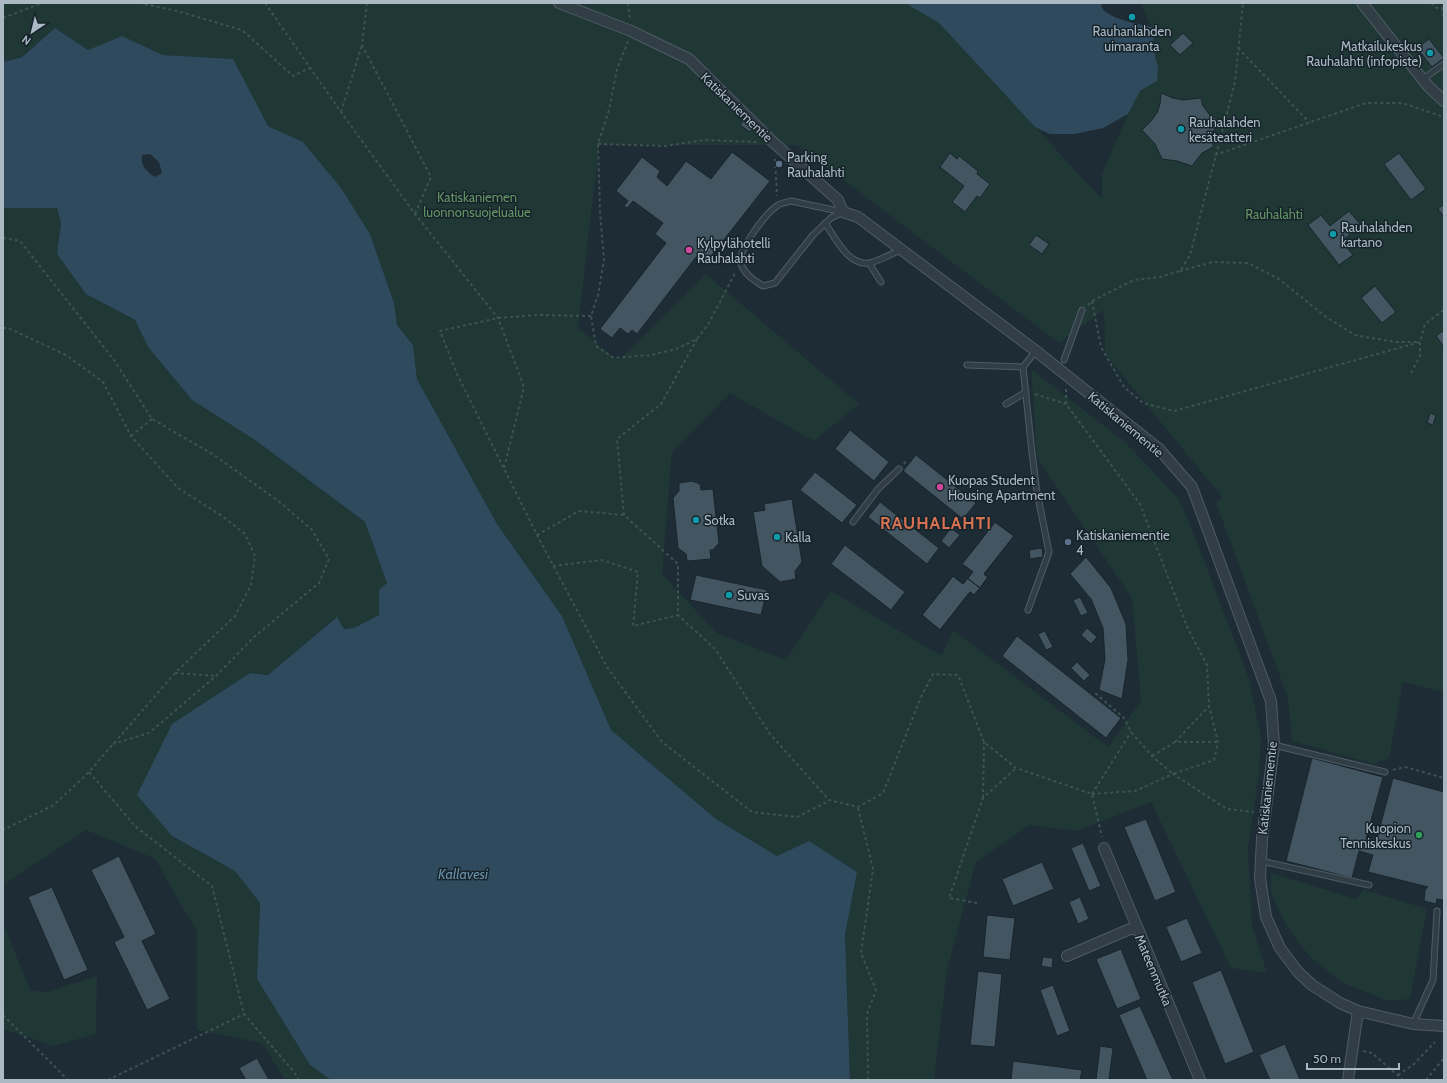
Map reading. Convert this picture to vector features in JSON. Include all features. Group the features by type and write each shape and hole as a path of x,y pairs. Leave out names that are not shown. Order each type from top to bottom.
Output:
{"street":[{"name":"Katiskaniementie","path":"559,3 631,31 689,59 774,143 838,200 843,212 858,217 1036,351 1159,449 1192,487 1271,701 1274,745 1260,878 1266,917 1280,948 1298,972 1312,985 1340,1003 1358,1012 1413,1024 1444,1026"},
{"path":"1362,3 1423,79 1444,101"},
{"path":"1104,848 1138,929"},
{"name":"Mateenmutka","path":"1067,956 1130,929 1138,929 1200,1080"},
{"path":"1348,1080 1358,1012"}],"lane":[{"path":"1423,79 1444,64"},
{"path":"791,201 843,212 831,218 813,235 775,283 762,286 748,276 741,264 741,254 760,222 778,205 791,201"},
{"path":"825,223 849,256 858,262 869,263 901,250"},
{"path":"869,263 882,282"},
{"path":"1064,360 1082,310"},
{"path":"1028,610 1049,552 1037,492 1023,367 1036,351"},
{"path":"967,364 1023,367"},
{"path":"1006,404 1026,392"},
{"path":"853,522 878,489 899,469"},
{"path":"1274,745 1385,772"},
{"path":"1261,861 1369,885"},
{"path":"1413,1024 1432,980 1437,911"}],"path":[{"path":"3,18 42,3"},
{"path":"139,3 177,11 242,30 293,76 310,68"},
{"path":"265,3 340,112 415,214 498,318 524,387 504,468"},
{"path":"340,112 362,45 367,3"},
{"path":"628,3 631,31 618,69 609,110 598,144 600,212 604,260 598,294 591,316 596,346 614,358 651,355 676,349 697,339"},
{"path":"1180,271 1190,255 1235,82 1244,3"},
{"path":"1431,3 1433,6 1443,8 1444,22"},
{"path":"362,45 430,177 415,214"},
{"path":"1238,48 1309,122"},
{"path":"1215,155 1366,103 1402,103 1444,117"},
{"path":"598,144 665,146 706,140 774,143 778,205"},
{"path":"3,238 20,241 25,247 114,360 152,419 214,455 281,503 312,530 329,559 320,583 254,637 216,676 149,733 113,744"},
{"path":"1082,310 1092,301 1134,280 1160,277 1213,262 1248,263 1279,279 1326,317 1355,335 1396,342 1420,342"},
{"path":"624,515 617,438 661,404 697,339 709,323 741,264"},
{"path":"1092,301 1101,347 1124,386 1143,403 1174,411 1420,342"},
{"path":"1411,373 1420,356 1420,342 1425,324 1444,310"},
{"path":"591,316 538,315 498,318 440,331 457,374 537,535 607,667 662,742 752,812 797,818 829,800"},
{"path":"3,328 8,328 66,355 103,382 131,436 178,488 222,516 245,534 255,556 251,585 234,616 174,673 89,772 54,804 3,830"},
{"path":"984,742 1016,768 1092,794 1135,791 1173,774 1214,760 1218,742 1209,706 1207,665 1188,629 1140,504 1066,404 1066,388"},
{"path":"1026,392 1066,404"},
{"path":"131,436 152,419"},
{"path":"537,535 579,511 624,515 678,564 678,615 715,649 770,734 829,800 858,807 883,793 920,697 933,674 958,675 984,742 983,798 949,898 977,904"},
{"path":"553,566 602,560 638,572 633,626 678,615"},
{"path":"174,673 216,676"},
{"path":"1094,692 1124,718 1131,732 1152,756 1173,774 1227,809 1266,814"},
{"path":"1152,756 1175,742 1209,706"},
{"path":"1104,848 1092,794 1131,732"},
{"path":"1175,742 1218,742"},
{"path":"1385,772 1405,767 1444,778"},
{"path":"983,798 1016,768"},
{"path":"89,772 135,826 212,886 244,1014 294,1072 299,1080"},
{"path":"858,807 873,869 862,953 876,990 867,1014 868,1080"},
{"path":"108,1080 244,1014"},
{"path":"3,1015 68,1080"},
{"path":"1398,1075 1413,1065 1435,1042"},
{"path":"1353,1049 1372,1053 1403,1080"},
{"path":"1426,1080 1444,1058"}],"green space":[{"path":"3,3 905,3 939,23 1102,199 1102,173 1128,114 1140,91 1158,67 1155,56 1152,28 1141,3 1444,3 1444,692 1403,682 1389,758 1373,764 1292,741 1288,698 1216,503 1222,497 1105,354 1104,310 1059,343 797,145 599,145 578,328 618,361 706,274 859,404 814,441 730,393 672,452 662,574 717,633 786,660 831,591 942,656 953,630 1108,747 1141,701 1132,598 1037,458 1031,369 1126,443 1179,499 1201,552 1249,679 1261,738 1259,774 1248,848 1252,925 1267,973 1231,968 1151,802 1077,831 1030,825 976,862 947,970 934,1080 850,1080 845,935 857,872 809,841 777,856 716,819 611,730 562,616 497,524 417,379 413,345 397,325 394,303 370,234 341,188 303,142 268,127 233,59 163,55 122,36 88,50 55,28 21,57 3,62"},
{"path":"3,208 57,208 61,223 57,254 86,294 135,320 148,347 192,400 255,440 365,522 387,583 379,590 379,615 354,628 343,629 336,617 268,675 250,673 172,836 235,871 260,903 257,979 310,1065 331,1080 285,1080 262,1043 197,1030 197,932 155,859 86,830 3,885"},
{"path":"1271,873 1356,899 1365,888 1368,891 1427,909 1410,999 1388,1001 1343,983 1310,957 1285,924 1270,890"},
{"path":"3,923 30,990 47,992 97,976 96,1034 54,1046 3,1029"}],"water":[{"path":"905,3 1103,3 1101,6 1104,11 1116,18 1152,27 1155,56 1158,67 1157,81 1140,91 1128,114 1103,128 1075,134 1050,134 1035,127 939,23"},
{"name":"Kallavesi","path":"55,28 88,50 122,36 163,55 233,59 268,126 303,142 341,188 370,234 394,303 397,325 413,345 417,379 497,524 562,616 611,730 716,819 777,856 809,841 857,872 845,935 850,1080 331,1080 310,1065 257,979 260,903 235,871 172,836 137,795 172,724 250,673 268,675 337,617 344,629 354,628 379,615 379,590 387,583 365,522 255,440 192,400 148,347 135,320 86,294 57,254 61,223 57,208 3,208 3,62 22,57","holes":["150,154 159,162 162,173 155,177 149,173 143,165 142,155"]}],"building":[{"path":"1183,33 1193,43 1180,55 1170,45"},
{"name":"Matkailukeskus Rauhalahti (infopiste)","path":"1429,39 1444,58 1432,67 1417,48"},
{"path":"1161,93 1183,100 1201,98 1203,106 1209,114 1219,120 1213,132 1213,147 1202,153 1192,166 1177,161 1162,159 1155,144 1142,130 1157,113"},
{"path":"744,120 754,127 750,132 740,125"},
{"name":"Kylpylähotelli Rauhalahti","path":"732,152 770,181 705,264 696,257 637,334 632,330 628,334 620,328 612,338 600,329 666,243 655,234 663,223 633,201 627,208 624,206 628,201 616,191 642,157 660,171 657,177 667,186 686,161 711,179"},
{"path":"950,153 957,159 959,156 978,171 977,174 990,184 980,198 977,196 965,212 952,202 964,186 940,167"},
{"path":"1399,153 1426,189 1411,200 1384,164"},
{"path":"1444,204 1444,217 1438,209"},
{"name":"Rauhalahden kartano","path":"1349,211 1361,225 1342,241 1353,255 1339,265 1308,225 1321,215 1330,226"},
{"path":"1036,235 1049,244 1042,254 1029,245"},
{"path":"1375,286 1396,312 1382,323 1361,298"},
{"path":"1444,330 1444,347 1436,336"},
{"path":"1430,413 1436,415 1433,425 1427,423"},
{"path":"850,430 889,462 874,481 835,449"},
{"name":"Kuopas Student Housing Apartment","path":"916,455 976,503 963,519 903,471"},
{"path":"815,472 857,505 842,523 800,490"},
{"name":"Sotka","path":"692,481 700,484 701,490 713,489 719,543 713,550 710,550 711,559 687,561 686,554 678,548 673,498 679,491 679,483"},
{"name":"Kalla","path":"792,499 802,562 795,571 796,579 780,582 762,566 753,512 765,510 764,504"},
{"path":"880,502 939,548 927,564 868,517"},
{"path":"995,522 1014,536 984,574 988,577 980,588 974,595 970,592 940,630 922,615 953,576 963,584 973,572 962,564"},
{"path":"995,522 1014,536 984,574 988,577 980,588 967,578 973,572 962,564"},
{"path":"951,528 960,535 949,548 941,541"},
{"path":"845,545 905,592 891,610 831,564"},
{"path":"1042,548 1043,557 1030,559 1029,550"},
{"path":"1086,557 1111,588 1126,624 1128,660 1122,699 1099,690 1105,659 1103,628 1091,599 1070,574"},
{"name":"Suvas","path":"696,575 767,590 761,615 690,600"},
{"path":"953,576 963,584 967,578 980,588 974,595 970,592 940,630 922,615"},
{"path":"1080,597 1088,613 1081,616 1073,600"},
{"path":"1087,628 1097,637 1091,644 1081,635"},
{"path":"1045,631 1053,647 1046,650 1038,634"},
{"path":"1017,636 1121,718 1106,738 1002,656"},
{"path":"1077,662 1090,675 1084,681 1071,668"},
{"path":"1312,758 1383,777 1366,839 1376,842 1393,778 1444,792 1444,900 1437,899 1436,904 1424,901 1425,890 1428,887 1368,872 1373,855 1359,851 1352,878 1286,861"},
{"path":"1146,819 1176,892 1155,901 1124,827"},
{"path":"1083,843 1101,886 1089,891 1071,848"},
{"path":"119,856 156,934 142,941 170,999 147,1010 114,942 124,937 91,870"},
{"path":"1042,862 1054,889 1013,906 1002,879"},
{"path":"52,887 88,970 64,980 28,897"},
{"path":"1080,897 1089,919 1078,924 1069,902"},
{"path":"987,915 1015,918 1010,960 983,957"},
{"path":"1187,918 1202,953 1181,962 1166,927"},
{"path":"1121,949 1141,999 1117,1009 1096,959"},
{"path":"1043,957 1053,958 1052,968 1041,966"},
{"path":"1221,970 1254,1052 1225,1064 1192,982"},
{"path":"978,971 1002,974 995,1047 970,1045"},
{"path":"1053,985 1070,1031 1057,1036 1040,990"},
{"path":"1140,1006 1173,1080 1147,1080 1119,1015"},
{"path":"1285,1044 1300,1080 1270,1080 1259,1055"},
{"path":"1100,1046 1113,1048 1109,1080 1096,1080"},
{"path":"257,1058 269,1080 246,1080 239,1068"},
{"path":"1013,1061 1082,1070 1080,1080 1011,1080"}],"place":[{"name":"Rauhanlahden uimaranta","path":"1132,17"},
{"name":"Matkailukeskus Rauhalahti (infopiste)","path":"1430,53"},
{"name":"Rauhalahden kesäteatteri","path":"1181,129"},
{"name":"Parking Rauhalahti","path":"779,164"},
{"name":"Rauhalahden kartano","path":"1333,234"},
{"name":"Kylpylähotelli Rauhalahti","path":"689,250"},
{"name":"Kuopas Student Housing Apartment","path":"940,487"},
{"name":"Sotka","path":"696,520"},
{"name":"Kalla","path":"777,537"},
{"name":"Katiskaniementie 4","path":"1068,542"},
{"name":"Suvas","path":"729,595"},
{"name":"Kuopion Tenniskeskus","path":"1419,835"}],"district":[{"name":"RAUHALAHTI","path":"936,523"}],"park label":[{"name":"Katiskaniemen luonnonsuojelualue","path":"477,204"},
{"name":"Rauhalahti","path":"1274,214"}]}
